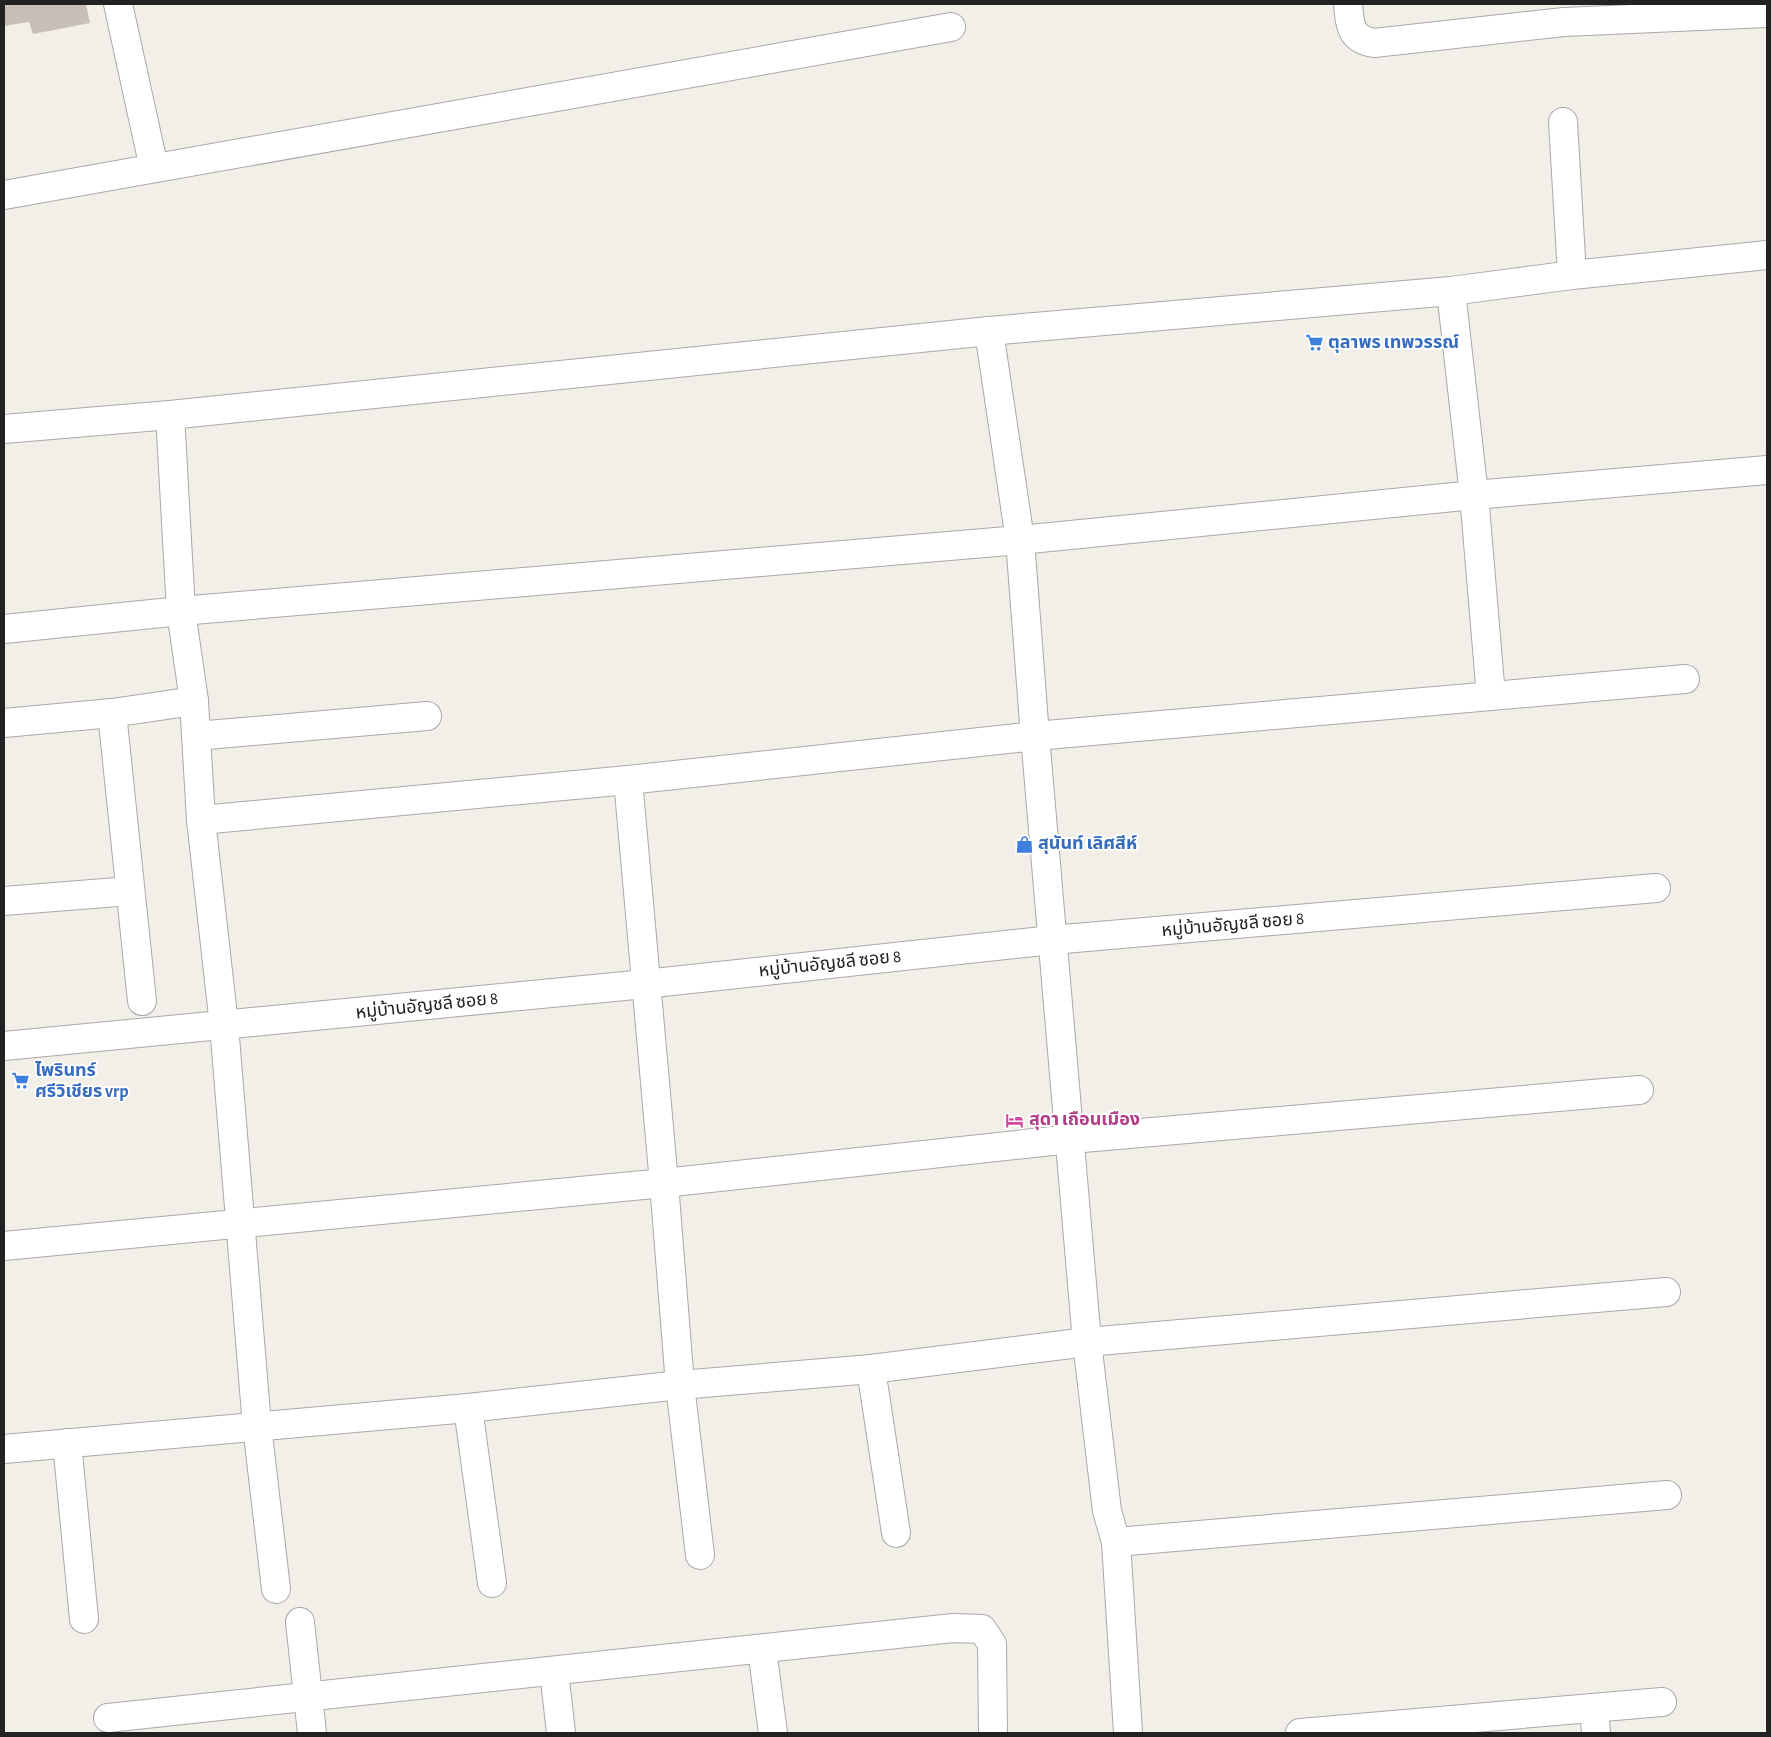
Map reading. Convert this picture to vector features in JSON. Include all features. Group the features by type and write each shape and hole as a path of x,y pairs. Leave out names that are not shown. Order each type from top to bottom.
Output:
{"street":[{"path":"118,4 154,168"},
{"path":"1348,4 1352,30 1364,41 1374,43 1564,22 1767,13"},
{"path":"4,195 951,27"},
{"path":"1563,122 1572,275"},
{"path":"4,429 170,415 990,331 1450,291 1572,275 1767,255"},
{"path":"1450,291 1474,496 1490,696"},
{"path":"990,331 1020,540 1087,1342 1107,1511 1116,1542 1128,1733"},
{"path":"170,415 181,611 194,701 201,820 224,1026 257,1426 276,1589"},
{"path":"4,629 181,611 1020,540 1767,470"},
{"path":"201,820 628,780 1035,736 1685,679"},
{"path":"4,724 194,701"},
{"path":"112,712 142,1000"},
{"path":"196,736 427,716"},
{"path":"628,780 680,1385 700,1555"},
{"name":"หมู่บ้านอัญชลี ซอย 8","path":"4,1046 645,984 1052,940 1656,888"},
{"path":"4,901 130,891"},
{"path":"4,1246 664,1183 1070,1139 1639,1090"},
{"path":"4,1449 468,1408 680,1385 871,1369 1087,1342 1666,1292"},
{"path":"871,1369 896,1533"},
{"path":"468,1408 492,1582"},
{"path":"67,1443 84,1619"},
{"path":"1116,1542 1667,1495"},
{"path":"300,1622 312,1733"},
{"path":"108,1718 953,1628 982,1629 992,1644 993,1733"},
{"path":"762,1649 773,1733"},
{"path":"554,1671 561,1733"},
{"path":"1300,1733 1595,1721 1662,1702"}],"building":[{"path":"4,4 86,4 90,23 33,34 29,22 4,26"}],"place":[{"name":"ตุลาพร เทพวรรณ์","path":"1314,343"},
{"name":"สุนันท์ เลิศสีห์","path":"1024,844"},
{"name":"ไพรินทร์ ศรีวิเชียร vrp","path":"21,1081"},
{"name":"สุดา เถือนเมือง","path":"1015,1120"}]}
